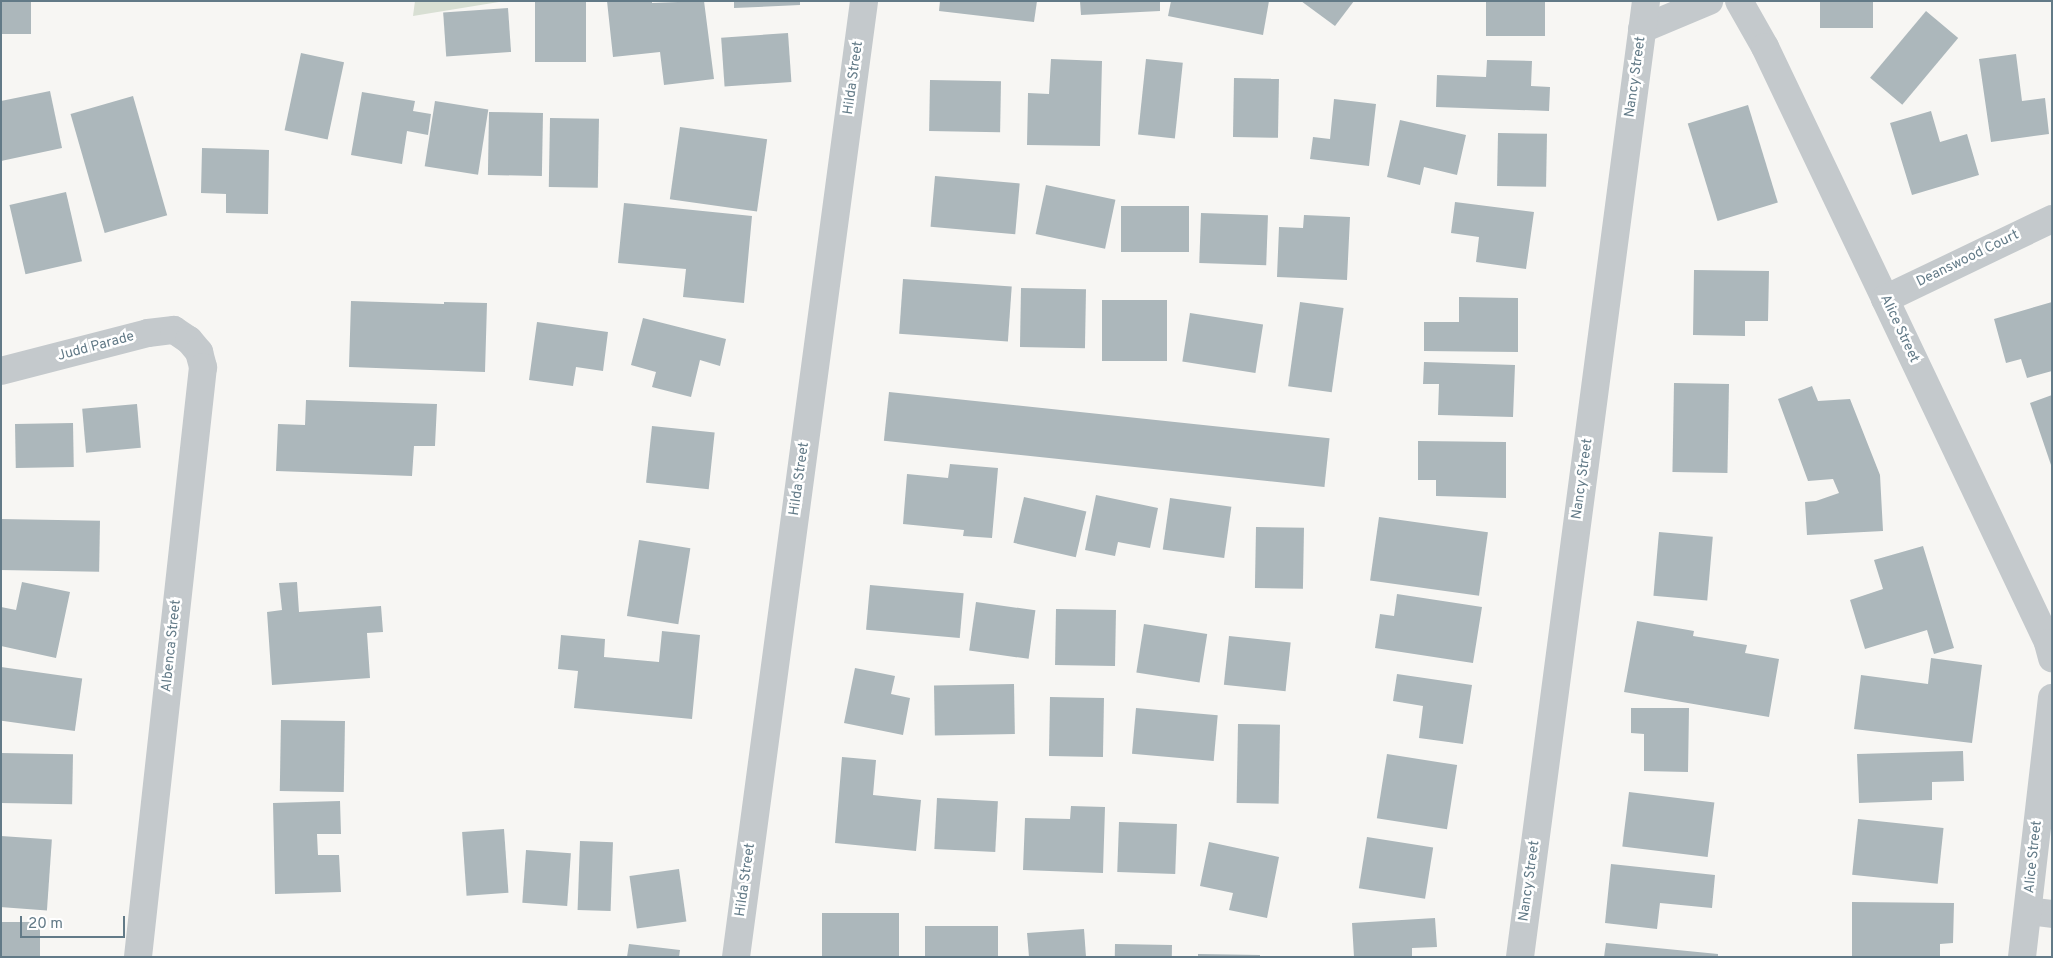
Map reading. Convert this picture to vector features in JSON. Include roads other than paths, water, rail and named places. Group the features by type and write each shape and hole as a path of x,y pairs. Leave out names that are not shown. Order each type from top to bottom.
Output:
{"street":[{"name":"Hilda Street","path":"736,957 864,1"},
{"name":"Nancy Street","path":"1520,957 1646,1"},
{"path":"1642,29 1709,1"},
{"name":"Alice Street","path":"1740,1 1765,48 1885,299 2048,643 2052,658"},
{"name":"Deanswood Court","path":"1885,299 2052,219"},
{"name":"Judd Parade","path":"1,371 148,333 174,330 189,340"},
{"name":"Albenca Street","path":"138,957 203,367 198,352 189,340"},
{"name":"Alice Street","path":"2022,957 2040,913 2052,698"}]}
